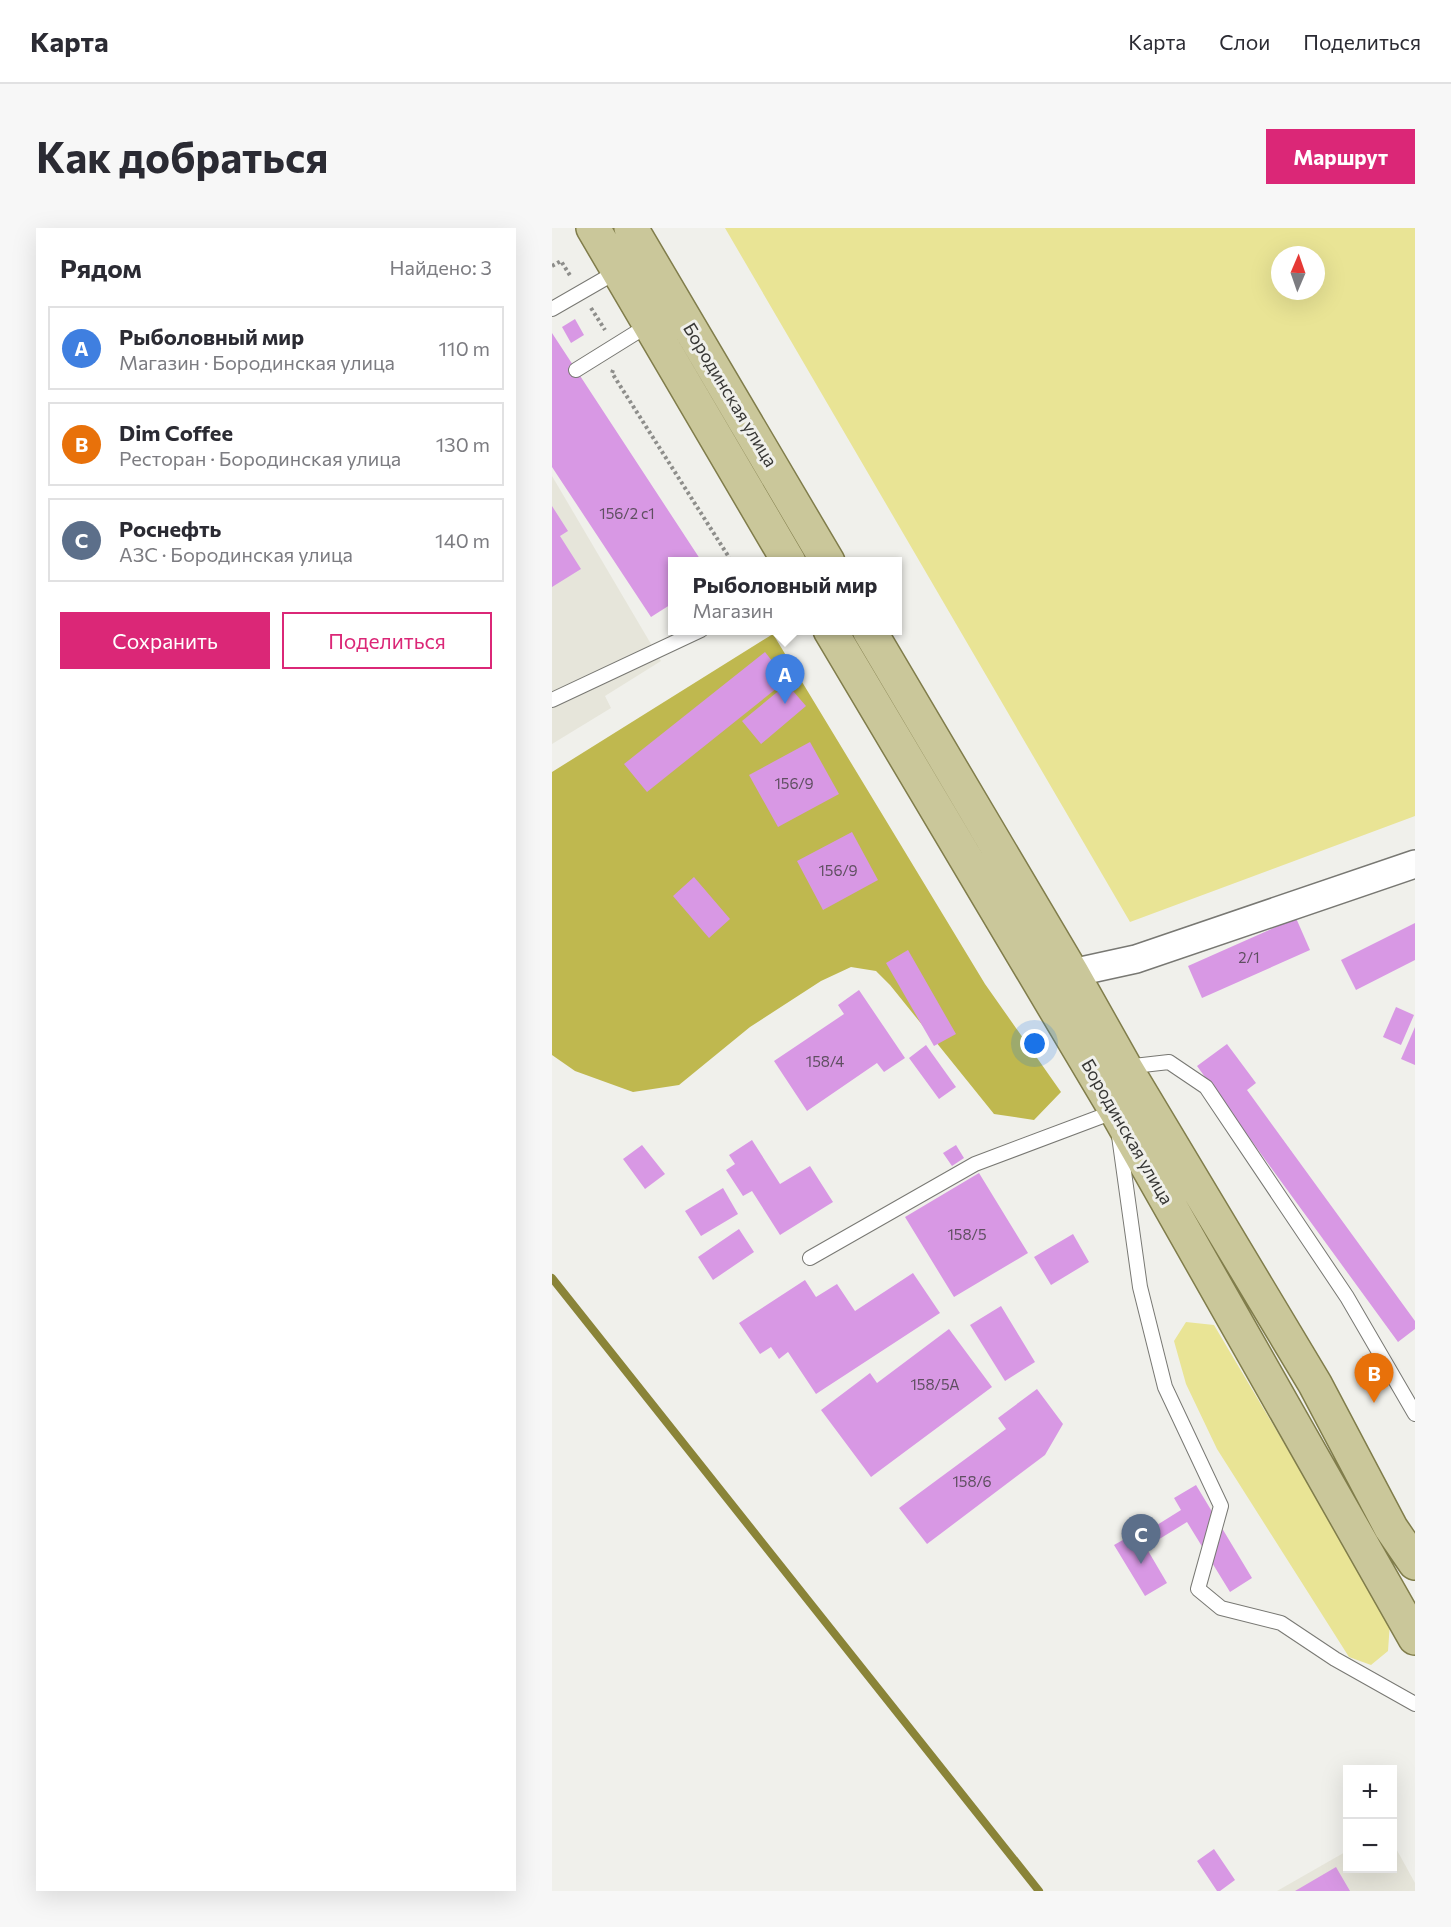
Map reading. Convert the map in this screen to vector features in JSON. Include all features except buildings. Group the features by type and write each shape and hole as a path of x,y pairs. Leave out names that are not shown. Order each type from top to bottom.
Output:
{"main road":[{"name":"Бородинская улица","path":"593,228 650,324 780,556"},
{"name":"Бородинская улица","path":"631,228 826,557"},
{"name":"Бородинская улица","path":"833,635 1116,1111 1415,1638"},
{"name":"Бородинская улица","path":"872,635 1125,1067 1315,1384 1391,1528 1415,1563"}],"street":[{"path":"1072,973 1136,959 1415,864"}],"lane":[{"path":"552,309 618,271"},
{"path":"576,369 650,324"},
{"path":"552,700 690,635"},
{"path":"1125,1067 1169,1062 1206,1087 1347,1297 1415,1414"},
{"path":"810,1258 975,1164 1116,1111 1140,1287 1165,1387 1221,1506 1198,1588 1221,1608 1281,1623 1335,1659 1415,1704"}],"path":[{"path":"552,266 561,261 615,345 612,373 729,557"}],"shaded area":[{"path":"725,228 1415,228 1415,816 1130,922"},
{"path":"552,476 661,661 605,696 611,708 552,744"},
{"path":"774,635 985,984 1061,1092 1034,1120 994,1114 890,985 876,971 851,967 821,981 750,1027 679,1085 633,1092 575,1071 552,1055 552,772"},
{"path":"1186,1322 1214,1325 1390,1622 1388,1651 1371,1665 1349,1657 1217,1449 1186,1384 1174,1341"},
{"path":"1397,1850 1415,1883 1415,1891 1277,1891 1343,1853 1343,1873 1397,1873"}],"waterway":[{"path":"552,1278 1039,1891"}],"place":[{"name":"Рыболовный мир","path":"785,704"},
{"name":"Dim Coffee","path":"1374,1403"},
{"name":"Роснефть","path":"1141,1564"}]}
